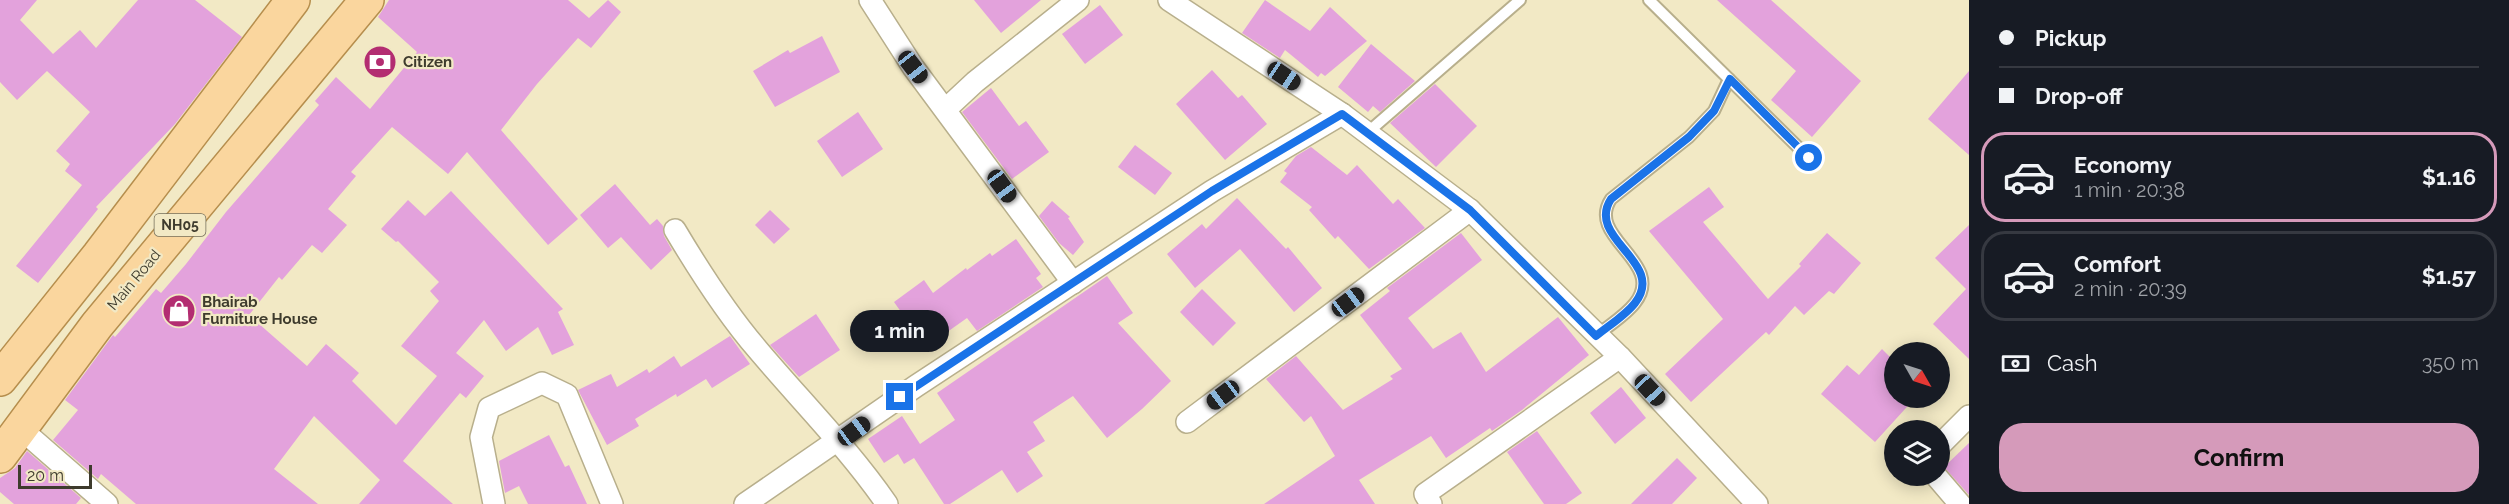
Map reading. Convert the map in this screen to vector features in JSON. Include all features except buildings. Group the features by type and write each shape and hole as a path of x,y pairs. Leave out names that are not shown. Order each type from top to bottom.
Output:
{"main road":[{"name":"NH05","path":"0,379 66,297 293,0"},
{"name":"Main Road","path":"0,456 98,325 367,0"},
{"path":"66,297 98,325"}],"street":[{"path":"870,0 913,67 1072,283"},
{"path":"946,109 975,82 1078,0"},
{"path":"1169,0 1342,114 1470,210 1620,357 1757,504"},
{"path":"745,504 916,386 1212,191 1342,114"},
{"path":"1187,422 1470,210"},
{"path":"675,230 711,289 730,315 867,476 887,504"},
{"path":"1422,501 1620,357"},
{"path":"494,504 481,436 489,408 542,383 567,395 612,504"},
{"path":"1950,435 1969,416"},
{"path":"21,429 107,504"},
{"path":"1945,486 1960,504"}],"lane":[{"path":"1366,133 1520,0"},
{"path":"1649,0 1809,158"},
{"path":"1596,336 1634,304 1643,287 1640,269 1605,224 1604,209 1611,199 1689,137 1714,111 1730,79"}],"place":[{"name":"Citizen","path":"380,62"},
{"name":"Bhairab Furniture House","path":"179,311"}],"route":[{"path":"900,397 1212,191 1342,114 1470,210 1596,336 1634,304 1643,287 1640,269 1605,224 1604,209 1611,199 1689,137 1714,111 1730,79 1809,158"}]}
